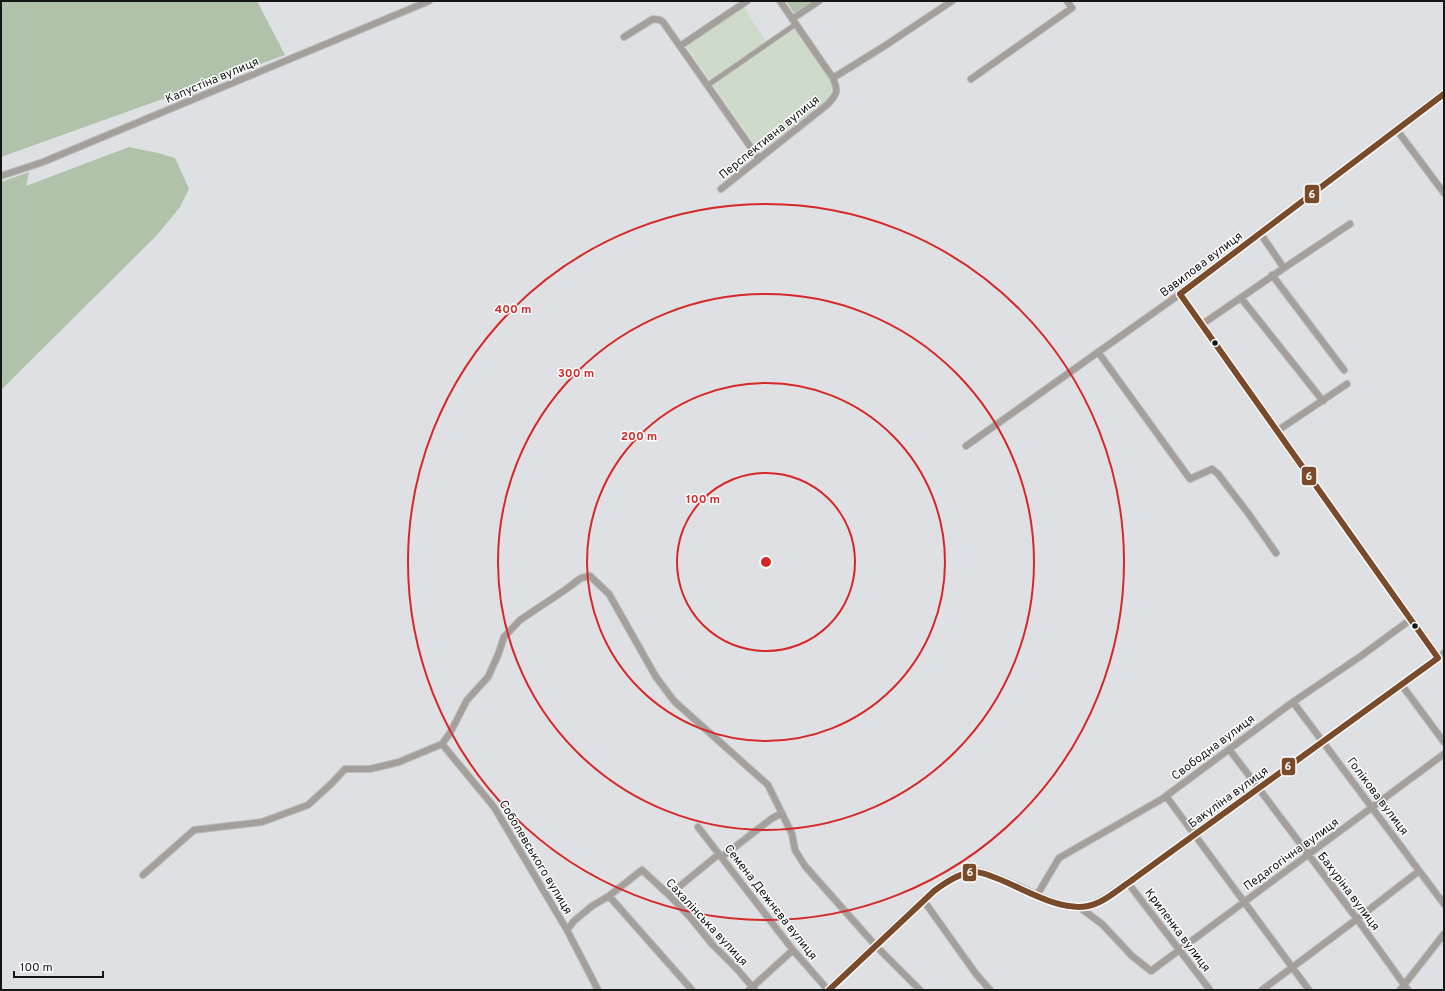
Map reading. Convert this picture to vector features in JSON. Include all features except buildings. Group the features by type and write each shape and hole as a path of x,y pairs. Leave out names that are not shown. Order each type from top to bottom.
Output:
{"street":[{"name":"Капустіна вулиця","path":"1,176 43,162 429,1"},
{"path":"680,46 747,1"},
{"path":"780,1 833,78 952,1"},
{"path":"708,85 794,22 819,1"},
{"path":"971,78 1072,8 1067,1"},
{"path":"624,37 653,19 663,22 759,159"},
{"name":"Перспективна вулиця","path":"721,189 828,104 836,93 833,78"},
{"name":"Вавилова вулиця","path":"966,446 1180,294 1444,94"},
{"path":"1397,130 1444,193"},
{"path":"1202,325 1272,275 1350,224"},
{"path":"1260,233 1284,268"},
{"path":"1272,275 1344,370"},
{"path":"1180,294 1438,658"},
{"path":"1241,298 1323,401"},
{"path":"1098,352 1190,479 1212,469 1218,474 1276,553"},
{"path":"1277,431 1347,384"},
{"path":"144,875 194,830 262,822 308,805 345,769 370,769 399,762 442,744 467,700 488,677 504,637 520,620 581,578 590,576 609,594 656,677 674,701 768,786 792,834 795,850 805,866 875,945 920,990"},
{"name":"Свободна вулиця","path":"1037,895 1059,858 1166,796 1293,702 1361,656 1410,620"},
{"name":"Бакуліна вулиця","path":"1079,907 1088,906 1098,902 1128,883 1444,653"},
{"path":"1401,684 1444,742"},
{"name":"Голікова вулиця","path":"1293,702 1444,904"},
{"name":"Соболевського вулиця","path":"442,744 494,807 566,930 597,989"},
{"name":"Бахуріна вулиця","path":"1230,749 1357,919 1404,988"},
{"name":"Педагогічна вулиця","path":"1079,907 1102,924 1132,956 1151,971 1444,754"},
{"path":"1166,796 1309,990"},
{"path":"669,895 720,856 771,819 782,813"},
{"name":"Семена Дежнєва вулиця","path":"698,827 793,950 829,990"},
{"name":"Сахалінська вулиця","path":"609,896 642,870 690,917 712,944 737,969 752,989"},
{"path":"1262,990 1419,871"},
{"path":"829,990 875,945 924,901 946,882 959,875 972,872 986,873 1037,895 1068,906 1079,907"},
{"name":"Криленка вулиця","path":"1128,883 1210,990"},
{"path":"566,930 592,906 609,896 692,990"},
{"path":"924,901 972,968 990,990"},
{"path":"1404,988 1444,934"},
{"path":"752,989 793,950"}],"green space":[{"path":"1,1 257,1 285,55 1,157"},
{"path":"786,1 813,1 794,13"},
{"path":"744,7 769,46 795,29 830,80 831,86 830,93 826,101 760,152 686,46"},
{"path":"129,147 175,158 189,189 180,207 157,235 1,390 1,182 29,172 26,186"}],"transit line":[{"name":"6","path":"1180,294 1444,94"},
{"name":"6","path":"1180,294 1438,658"},
{"name":"6","path":"829,990 934,891 962,875 978,872 1007,882 1041,898 1065,906 1088,906 1104,900 1438,658"}]}
